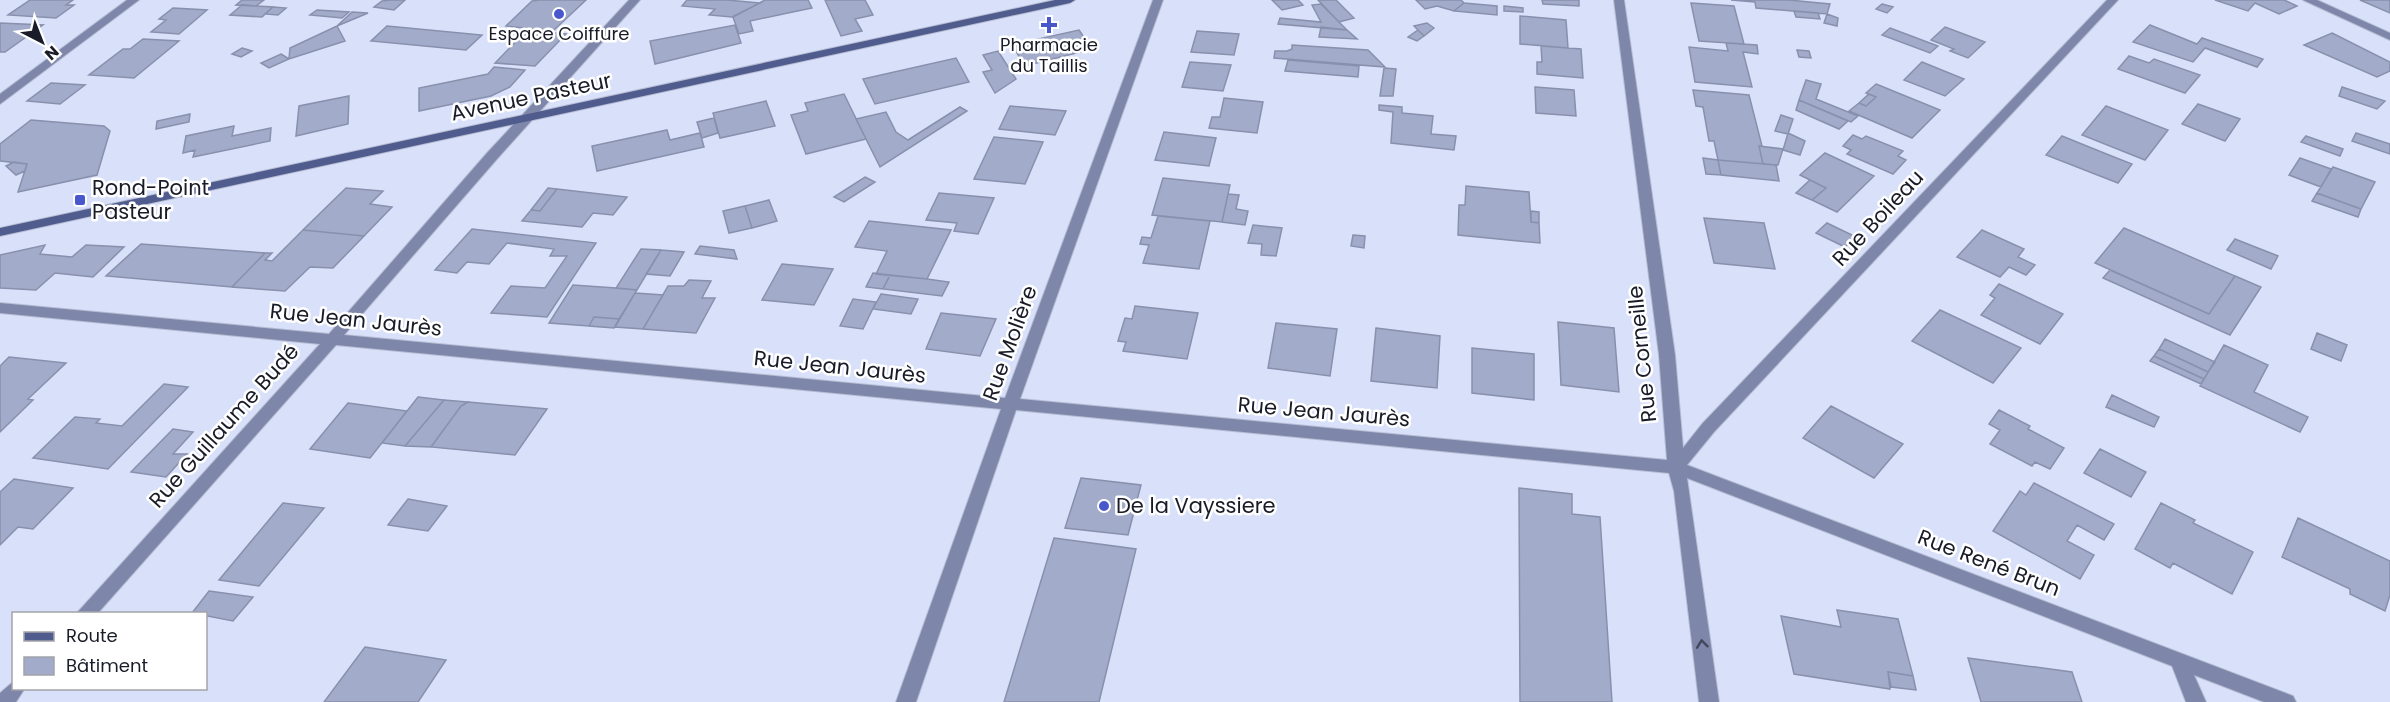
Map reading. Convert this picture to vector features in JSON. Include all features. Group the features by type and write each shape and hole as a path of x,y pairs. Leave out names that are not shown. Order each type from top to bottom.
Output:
{"street":[{"path":"0,100 134,0"},
{"name":"Rue Guillaume Budé","path":"87,612 303,373 526,118 635,0"},
{"name":"Avenue Pasteur","path":"0,232 1070,0"},
{"name":"Rue Molière","path":"906,702 1010,404 1158,0"},
{"name":"Rue Corneille","path":"1619,0 1667,355 1676,467 1685,510 1709,702"},
{"name":"Rue Boileau","path":"1676,467 1708,428 2113,0"},
{"path":"2308,0 2390,37"},
{"name":"Rue Jean Jaurès","path":"0,308 1676,467"},
{"name":"Rue René Brun","path":"1676,467 2286,702"},
{"path":"2178,659 2196,702"},
{"path":"4,702 14,690"}],"building":[{"path":"30,0 73,0 66,5 74,5 56,18 8,15"},
{"path":"242,0 264,0 256,6 236,5"},
{"path":"405,0 394,10 374,7 382,1"},
{"path":"586,0 553,31 506,26 532,1"},
{"path":"687,0 760,3 732,17 709,15 715,9 682,6"},
{"path":"765,0 808,0 812,8 750,21 753,31 739,34 733,17"},
{"path":"825,0 865,0 873,15 855,19 862,31 841,36"},
{"path":"1272,0 1298,0 1303,5 1282,10"},
{"path":"1318,0 1336,0 1354,18 1339,22"},
{"path":"1416,0 1461,0 1464,3 1454,11 1437,6 1425,9"},
{"path":"1542,0 1579,0 1579,6 1543,4"},
{"path":"1731,0 1789,0 1830,4 1827,14 1756,8 1755,2"},
{"path":"2215,0 2284,0 2297,6 2279,14 2255,3 2248,11"},
{"path":"2360,0 2390,0 2390,13"},
{"path":"1464,3 1497,6 1497,15 1454,11"},
{"path":"1691,3 1734,6 1744,44 1699,41"},
{"path":"1321,4 1347,30 1278,24 1280,18 1321,22 1312,5"},
{"path":"1882,4 1893,7 1887,13 1876,9"},
{"path":"242,5 273,7 262,17 230,15"},
{"path":"1504,6 1523,8 1523,12 1504,11"},
{"path":"273,7 286,8 278,15 265,14"},
{"path":"173,8 207,10 179,34 151,32 166,20 159,19"},
{"path":"317,10 349,12 342,18 310,15"},
{"path":"1794,11 1818,13 1820,19 1796,17"},
{"path":"352,12 368,13 337,26"},
{"path":"1827,14 1838,18 1837,26 1824,23"},
{"path":"1520,16 1566,20 1568,48 1520,44"},
{"path":"0,23 43,25 5,52 0,52"},
{"path":"1427,23 1434,28 1424,36 1414,26"},
{"path":"735,25 741,43 655,64 650,41"},
{"path":"2150,25 2197,44 2202,38 2263,59 2257,67 2205,48 2193,62 2133,42"},
{"path":"337,26 345,41 289,59 290,48"},
{"path":"387,26 482,35 466,50 371,41"},
{"path":"1321,27 1347,30 1357,39 1319,37"},
{"path":"1945,27 1985,42 1968,58 1950,51 1954,49 1931,40"},
{"path":"1890,28 1938,46 1930,53 1882,35"},
{"path":"1079,30 1092,49 1025,66 1012,45"},
{"path":"1418,30 1424,36 1417,41 1408,37"},
{"path":"526,31 566,34 535,66 495,63"},
{"path":"1197,31 1239,34 1234,55 1191,52"},
{"path":"2332,33 2390,62 2390,71 2377,77 2304,45"},
{"path":"143,39 179,41 134,78 89,75 123,49 130,49"},
{"path":"1726,43 1757,45 1758,54 1743,52 1752,87 1695,82 1689,47 1728,51"},
{"path":"1292,45 1368,50 1385,67 1274,58 1275,51 1287,51 1292,49"},
{"path":"1541,46 1581,49 1583,78 1537,74 1537,62 1542,62"},
{"path":"242,48 252,51 241,57 232,54"},
{"path":"1797,50 1809,51 1811,58 1799,57"},
{"path":"998,51 1016,79 995,93 983,72 992,70 983,55"},
{"path":"281,54 289,59 269,68 261,63"},
{"path":"2129,56 2149,63 2154,59 2200,75 2185,93 2118,69"},
{"path":"956,58 969,82 875,104 863,79"},
{"path":"1288,60 1359,66 1358,77 1285,71"},
{"path":"1190,62 1231,65 1223,91 1182,87"},
{"path":"1922,62 1964,79 1945,96 1904,80"},
{"path":"494,67 525,70 510,87 491,96 419,111 419,88 488,74"},
{"path":"1384,68 1396,69 1393,96 1380,96"},
{"path":"1806,80 1821,84 1816,99 1858,116 1851,122 1799,100"},
{"path":"51,83 85,85 60,104 27,101"},
{"path":"1876,84 1940,110 1912,138 1849,111 1859,103 1866,106 1876,97 1866,93"},
{"path":"1535,87 1574,90 1576,116 1536,113"},
{"path":"2342,87 2385,101 2377,109 2339,96"},
{"path":"1693,90 1749,95 1762,146 1759,146 1763,164 1718,160 1714,141 1709,141 1703,107 1696,106"},
{"path":"844,94 866,139 806,154 791,115 808,111 805,103"},
{"path":"1869,94 1876,97 1866,106 1859,103"},
{"path":"349,96 348,124 296,136 299,106"},
{"path":"1224,98 1263,102 1257,133 1209,128 1212,117 1220,117"},
{"path":"1799,100 1848,121 1839,129 1796,110"},
{"path":"766,101 775,126 720,138 713,113"},
{"path":"2198,104 2240,119 2225,141 2182,124"},
{"path":"1379,105 1402,107 1402,113 1433,116 1431,134 1456,136 1454,150 1391,143 1393,112 1379,110"},
{"path":"1010,106 1066,111 1055,135 999,129"},
{"path":"2106,106 2168,130 2145,160 2082,135"},
{"path":"960,107 967,111 880,167 856,119 886,112 896,132 908,140"},
{"path":"190,114 189,122 156,129 157,121"},
{"path":"1781,115 1793,119 1788,134 1775,131"},
{"path":"714,118 718,133 702,138 697,122"},
{"path":"31,120 104,126 110,131 97,175 18,192 27,164 0,161 0,144"},
{"path":"234,126 232,136 271,128 270,141 193,157 195,150 183,153 186,136"},
{"path":"667,130 670,140 700,133 704,147 597,171 592,146"},
{"path":"1164,132 1216,138 1209,166 1155,160"},
{"path":"1788,133 1805,141 1800,155 1783,150"},
{"path":"2356,133 2390,144 2390,154 2352,141"},
{"path":"1853,135 1862,139 1866,136 1903,151 1898,156 1906,160 1893,174 1847,154 1851,150 1843,146"},
{"path":"2062,136 2132,164 2118,183 2046,155"},
{"path":"2306,136 2343,149 2340,156 2301,142"},
{"path":"994,137 1043,142 1025,184 974,179"},
{"path":"1759,146 1783,149 1778,165 1763,164"},
{"path":"1825,153 1874,176 1837,212 1812,200 1826,188 1800,175"},
{"path":"1703,158 1718,160 1721,175 1706,174"},
{"path":"2300,158 2331,169 2321,187 2289,175"},
{"path":"1718,160 1776,165 1779,181 1721,175"},
{"path":"14,162 27,164 25,171 16,175 6,166"},
{"path":"2333,167 2375,182 2361,209 2317,193"},
{"path":"865,177 875,182 844,202 834,197"},
{"path":"1163,178 1230,185 1222,222 1152,215"},
{"path":"1810,180 1826,188 1812,200 1796,193"},
{"path":"1466,186 1529,192 1531,222 1539,223 1540,243 1458,235 1459,205 1465,205"},
{"path":"346,188 383,191 370,204 392,207 364,236 303,230"},
{"path":"548,188 557,189 540,211 531,210"},
{"path":"557,189 627,197 613,215 593,213 582,227 522,221 531,210 540,211"},
{"path":"939,193 994,198 978,234 954,231 957,223 926,220"},
{"path":"2317,193 2361,209 2358,217 2312,201"},
{"path":"1228,194 1239,195 1236,209 1248,211 1245,225 1222,222"},
{"path":"769,200 777,221 752,228 745,206"},
{"path":"745,206 752,228 729,233 723,211"},
{"path":"1531,211 1539,212 1539,223 1531,222"},
{"path":"1158,216 1210,221 1199,269 1143,263 1149,245 1140,244 1142,237 1151,238"},
{"path":"1704,218 1764,223 1775,269 1714,263"},
{"path":"869,221 951,230 927,279 876,274 887,251 855,247"},
{"path":"1827,223 1856,237 1845,247 1816,233"},
{"path":"1253,225 1282,228 1276,256 1261,255 1262,244 1248,243"},
{"path":"2124,228 2235,276 2209,314 2095,263"},
{"path":"472,229 596,243 547,317 491,313 511,286 545,288 567,256 550,256 554,249 507,243 489,264 467,262 457,273 435,270"},
{"path":"303,230 364,236 333,268 310,267 285,291 232,287 265,253 272,253 265,260 272,261"},
{"path":"1982,230 2024,249 2018,257 2035,265 2026,275 2009,267 2000,277 1957,257"},
{"path":"1353,235 1365,236 1364,248 1351,246"},
{"path":"2235,239 2278,256 2271,269 2227,250"},
{"path":"141,244 265,253 232,287 106,276"},
{"path":"45,245 40,254 72,257 86,245 124,247 93,277 55,273 36,290 0,288 0,255"},
{"path":"700,246 734,250 737,259 695,254"},
{"path":"641,249 661,250 637,290 616,288"},
{"path":"661,250 684,252 670,276 646,274"},
{"path":"782,264 833,269 814,305 762,300"},
{"path":"2110,270 2209,314 2235,276 2261,287 2230,335 2103,278"},
{"path":"873,273 890,275 883,289 866,287"},
{"path":"890,275 949,282 942,296 883,289"},
{"path":"689,280 711,281 702,298 715,298 696,333 643,329 668,286 684,286"},
{"path":"1999,284 2063,314 2040,344 1981,315 1995,298 1990,295"},
{"path":"573,285 637,290 619,319 594,317 589,326 549,323"},
{"path":"635,293 663,295 643,329 615,327"},
{"path":"881,294 918,299 911,314 873,309"},
{"path":"853,299 876,302 863,329 840,326"},
{"path":"1135,306 1198,313 1187,359 1123,351 1126,342 1118,341 1125,318 1132,319"},
{"path":"1940,310 2021,348 1993,383 1912,341"},
{"path":"941,313 996,319 980,356 926,349"},
{"path":"594,317 619,319 614,328 589,326"},
{"path":"1558,322 1614,328 1619,392 1561,385"},
{"path":"1276,323 1337,329 1330,376 1268,368"},
{"path":"1376,328 1440,336 1437,388 1371,381"},
{"path":"2317,333 2347,345 2341,361 2311,349"},
{"path":"2165,339 2215,362 2208,372 2159,349"},
{"path":"2224,345 2268,365 2254,392 2308,417 2300,432 2200,386"},
{"path":"1472,348 1534,354 1534,400 1472,393"},
{"path":"2159,349 2208,372 2204,379 2154,356"},
{"path":"2154,356 2204,379 2201,384 2150,361"},
{"path":"9,357 66,363 28,399 33,400 0,432 0,366"},
{"path":"164,384 188,387 108,469 33,458 75,417 100,419 96,423 122,426"},
{"path":"2112,395 2159,417 2154,427 2106,407"},
{"path":"418,397 444,400 405,446 382,443"},
{"path":"444,400 468,402 461,406 431,447 405,446"},
{"path":"468,402 547,409 515,455 431,447 461,406"},
{"path":"348,403 407,411 370,458 310,449"},
{"path":"1831,406 1903,444 1874,478 1803,438"},
{"path":"1999,410 2030,426 2028,429 2064,448 2050,469 2035,462 2032,466 1990,444 2000,430 1989,424"},
{"path":"173,429 193,432 173,454 187,454 166,477 131,472"},
{"path":"2100,449 2146,472 2131,497 2084,473"},
{"name":"De la Vayssiere","path":"1081,478 1141,485 1128,535 1065,528"},
{"path":"14,479 73,488 33,529 18,527 0,545 0,492"},
{"path":"2034,483 2114,524 2104,540 2077,525 2067,541 2094,555 2080,579 1993,531 2020,491 2026,495"},
{"path":"1519,488 1572,494 1572,514 1600,517 1612,702 1520,702"},
{"path":"408,499 447,506 428,531 388,525"},
{"path":"283,503 324,508 259,586 219,580"},
{"path":"2161,503 2195,520 2193,523 2253,552 2232,594 2173,563 2170,568 2135,549"},
{"path":"2298,518 2390,561 2390,595 2385,611 2350,594 2350,589 2282,557"},
{"path":"1054,538 1136,549 1099,702 1004,702"},
{"path":"209,591 253,597 233,621 207,616 207,612 193,612"},
{"path":"1837,610 1898,619 1913,676 1888,672 1890,689 1794,674 1781,616 1841,627"},
{"path":"365,647 446,660 418,702 324,702"},
{"path":"1968,658 2072,672 2082,702 1981,702"},
{"path":"1888,672 1913,676 1916,690 1891,687"}],"place":[{"name":"Espace Coiffure","path":"559,14"},
{"name":"Pharmacie du Taillis","path":"1049,25"},
{"name":"Rond-Point Pasteur","path":"80,200"},
{"name":"De la Vayssiere","path":"1104,506"}]}
